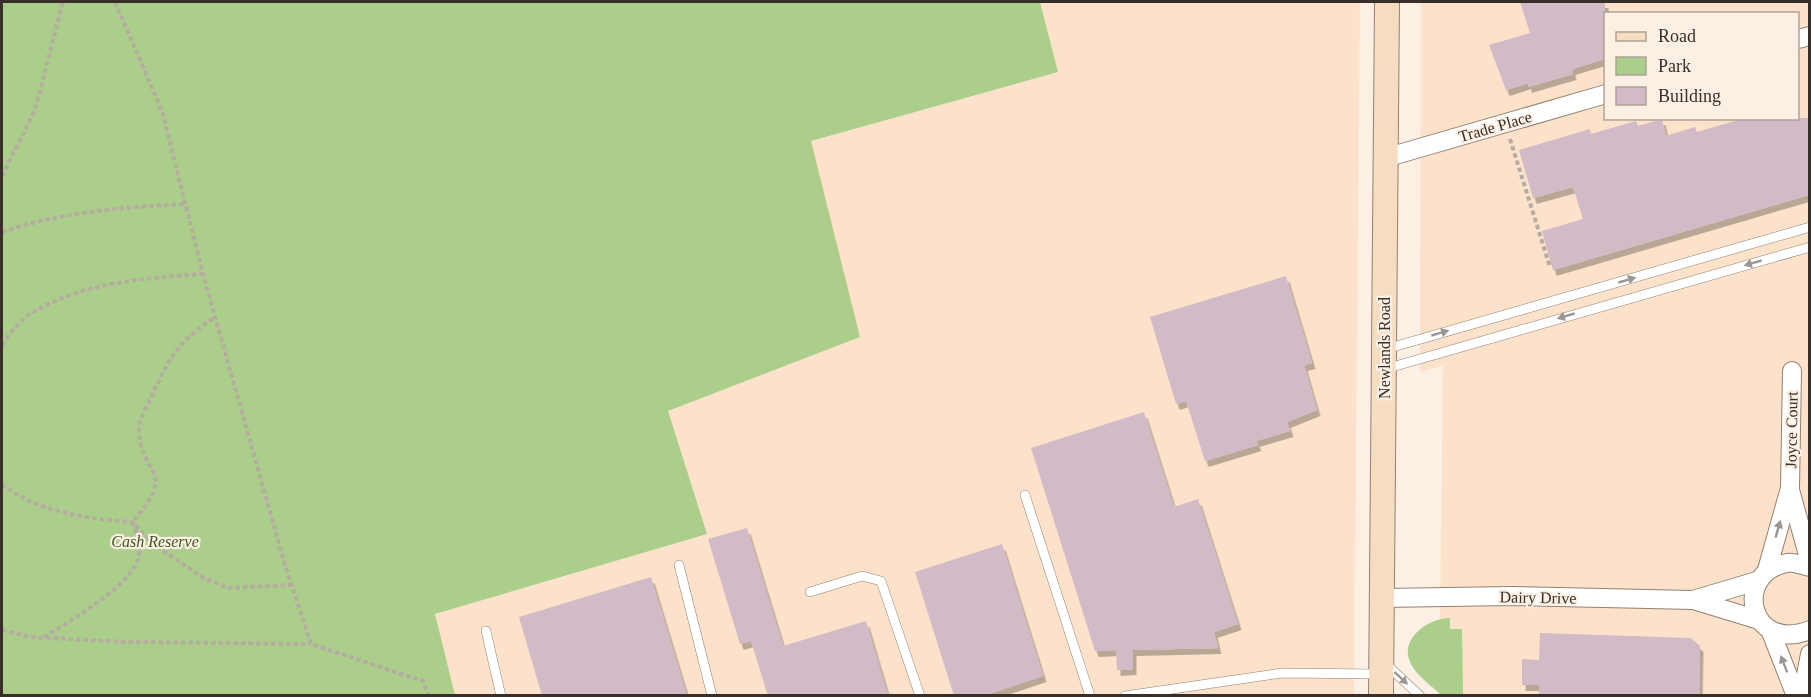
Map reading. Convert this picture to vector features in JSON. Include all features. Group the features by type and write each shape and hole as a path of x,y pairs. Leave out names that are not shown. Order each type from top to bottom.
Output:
{"street":[{"name":"Newlands Road","path":"1381,677 1387,2"},
{"name":"Trade Place","path":"1385,158 1604,94"},
{"name":"Joyce Court","path":"1792,371 1790,488 1809,562"},
{"name":"Joyce Court","path":"1790,488 1753,601 1796,696"},
{"name":"Dairy Drive","path":"1693,600 1762,576 1789,562 1809,567"},
{"name":"Dairy Drive","path":"1382,598 1512,596 1693,600 1793,637 1809,630"},
{"path":"1802,696 1809,654"}],"lane":[{"path":"1384,359 1809,227"},
{"path":"1384,359 1809,247"},
{"path":"1025,495 1090,696"},
{"path":"679,565 712,696"},
{"path":"810,592 862,576 881,581 920,696"},
{"path":"486,631 501,696"},
{"path":"1125,696 1282,673 1381,677 1420,696"}],"path":[{"path":"2,176 35,110 63,2"},
{"path":"115,2 162,111 203,274 291,585 311,644"},
{"path":"1505,123 1550,267"},
{"path":"2,231 70,214 118,207 186,204"},
{"path":"2,345 27,316 85,290 154,278 203,274"},
{"path":"132,522 156,490 155,472 143,448 139,426 168,361 189,335 216,317"},
{"path":"2,484 11,492 47,506 92,519 132,522 156,546 204,578 228,588 291,585"},
{"path":"44,638 100,600 123,580 137,562 140,543 132,522"},
{"path":"2,630 44,638 126,642 311,644 423,681 429,696"}],"shaded area":[{"path":"1040,2 1360,2 1354,695 455,695 435,614 706,534 668,411 859,337 810,141 1058,72"},
{"path":"1421,2 1809,2 1809,695 1439,695 1443,366 1420,372"}],"green space":[{"name":"Cash Reserve","path":"2,2 1040,2 1058,72 811,141 860,337 668,411 707,534 435,614 455,695 2,695"},
{"path":"1450,618 1450,629 1462,629 1463,695 1441,695 1417,673 1408,655 1412,638 1417,632 1433,622"}],"building":[{"path":"1520,2 1605,2 1604,59 1572,69 1573,74 1528,87 1528,83 1506,90 1489,45 1530,33"},
{"path":"1809,118 1809,195 1553,270 1542,231 1583,219 1573,187 1533,198 1519,150 1590,129 1591,134 1636,121 1638,126 1662,120 1666,136 1695,127 1697,132 1738,120"},
{"path":"1286,276 1312,363 1304,365 1317,410 1287,422 1290,431 1256,441 1258,445 1205,461 1186,401 1176,404 1150,317"},
{"path":"1144,412 1174,507 1198,499 1238,624 1214,632 1218,648 1133,650 1133,669 1117,670 1116,650 1095,651 1031,448"},
{"path":"747,528 783,646 866,621 888,696 768,696 751,641 740,644 708,539"},
{"path":"1002,544 1043,676 983,696 954,696 915,572"},
{"path":"651,577 687,696 542,696 519,617"},
{"path":"1540,633 1691,638 1700,646 1699,696 1539,696 1539,685 1522,685 1522,659 1539,660"}]}
